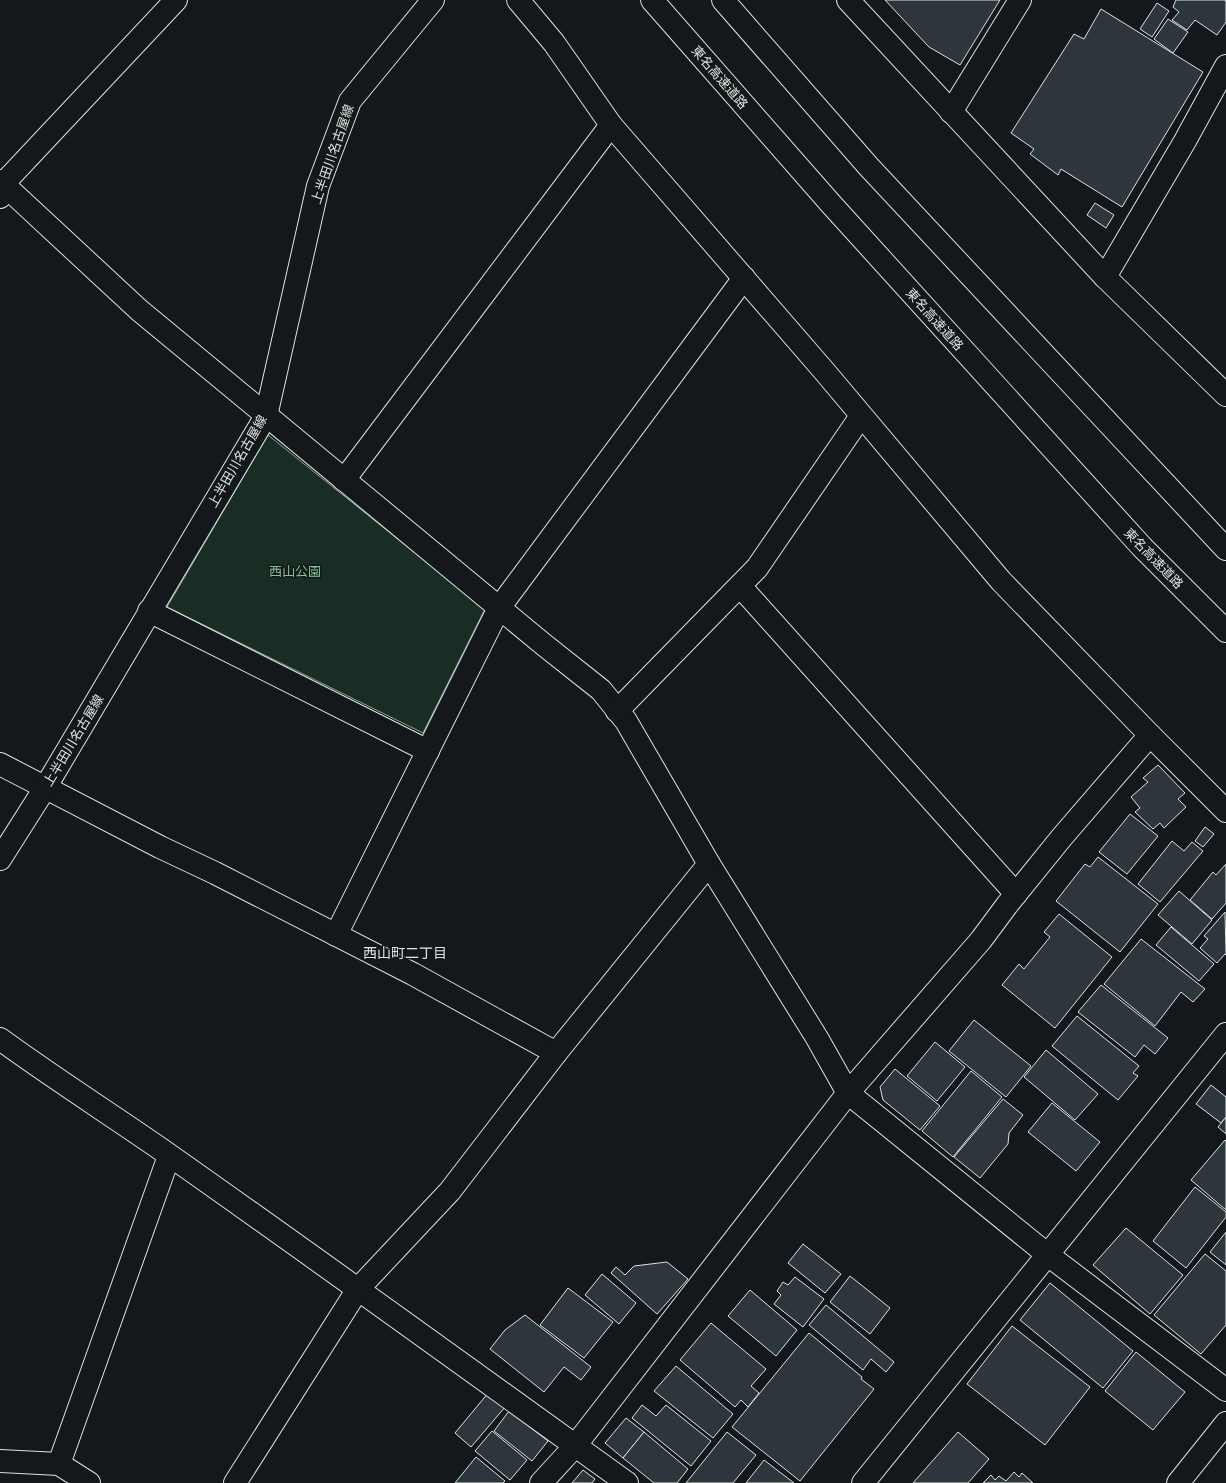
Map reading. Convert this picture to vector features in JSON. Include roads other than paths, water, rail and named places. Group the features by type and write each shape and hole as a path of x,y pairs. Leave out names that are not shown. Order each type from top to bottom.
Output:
{"main road":[{"path":"176,0 1,188 138,310 499,608 601,690 626,721 709,864 817,1038 848,1093 1048,1255 1226,1390"},
{"name":"上半田川名古屋線","path":"0,859 45,788 266,416 318,186 350,101 433,0"},
{"path":"518,0 554,43 611,125 825,372 1001,581 1226,811"},
{"name":"東名高速道路","path":"652,0 831,204 1142,547 1226,631"},
{"path":"723,0 869,166 1226,549"},
{"path":"848,0 1105,277 1226,395"},
{"path":"951,112 1020,0"},
{"path":"1105,277 1185,141 1226,66"},
{"path":"344,480 611,125"},
{"path":"336,935 499,608 744,278"},
{"path":"617,711 757,568 861,416"},
{"path":"740,586 1016,894"},
{"path":"149,611 428,751"},
{"path":"541,1483 575,1446 848,1093 981,940 1062,837 1150,735"},
{"path":"0,764 160,847 215,873 413,974 556,1053"},
{"path":"235,1483 358,1289 450,1191 556,1053 709,864"},
{"path":"863,1483 1226,1034"},
{"path":"0,1039 358,1289 627,1483"},
{"path":"59,1464 169,1156"},
{"path":"1178,1483 1226,1423"},
{"path":"0,1461 59,1464 89,1483"}],"district":[{"name":"西山町二丁目","path":"405,953"}],"park label":[{"name":"西山公園","path":"295,571"}]}
